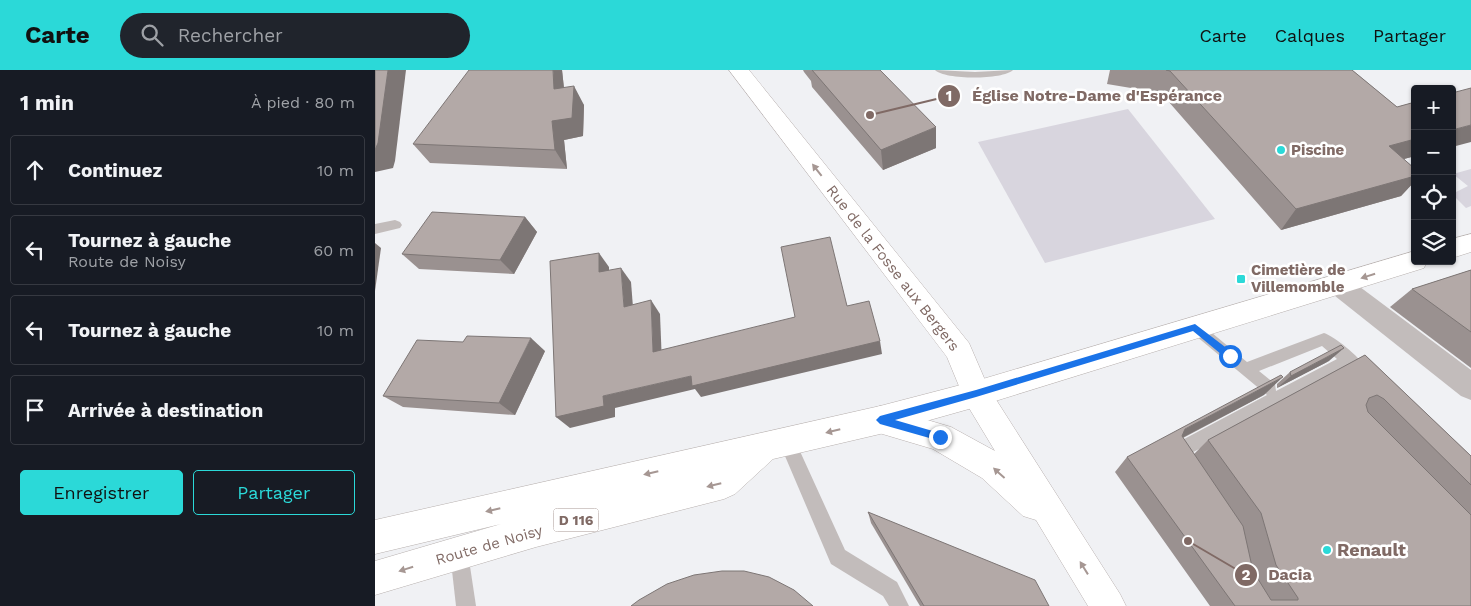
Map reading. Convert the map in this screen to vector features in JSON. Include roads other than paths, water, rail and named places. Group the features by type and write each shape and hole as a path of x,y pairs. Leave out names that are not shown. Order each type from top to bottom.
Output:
{"main road":[{"name":"Rue de la Fosse aux Bergers","path":"739,70 959,351 976,394 1108,606"},
{"path":"1456,248 1471,243"},
{"name":"Route de Noisy","path":"375,537 880,420 976,394 1411,262"},
{"name":"Rue de la Fosse aux Bergers","path":"880,420 940,437 993,467 1060,529"},
{"name":"Route de Noisy","path":"375,578 536,530 724,483 777,444"}],"street":[{"path":"1339,285 1471,387"}],"lane":[{"path":"940,70 975,75 1008,70"},
{"path":"375,229 395,224"},
{"path":"1195,327 1269,389"},
{"path":"1246,368 1324,339 1371,379"},
{"path":"1188,468 1177,452 1349,360"},
{"path":"777,444 838,557 890,589 899,606"},
{"path":"459,554 467,606"}],"place":[{"name":"Église Notre-Dame d'Espérance","path":"870,115"},
{"name":"Piscine","path":"1281,150"},
{"name":"Cimetière de Villemomble","path":"1241,279"},
{"name":"Dacia","path":"1188,541"},
{"name":"Renault","path":"1327,550"}]}
